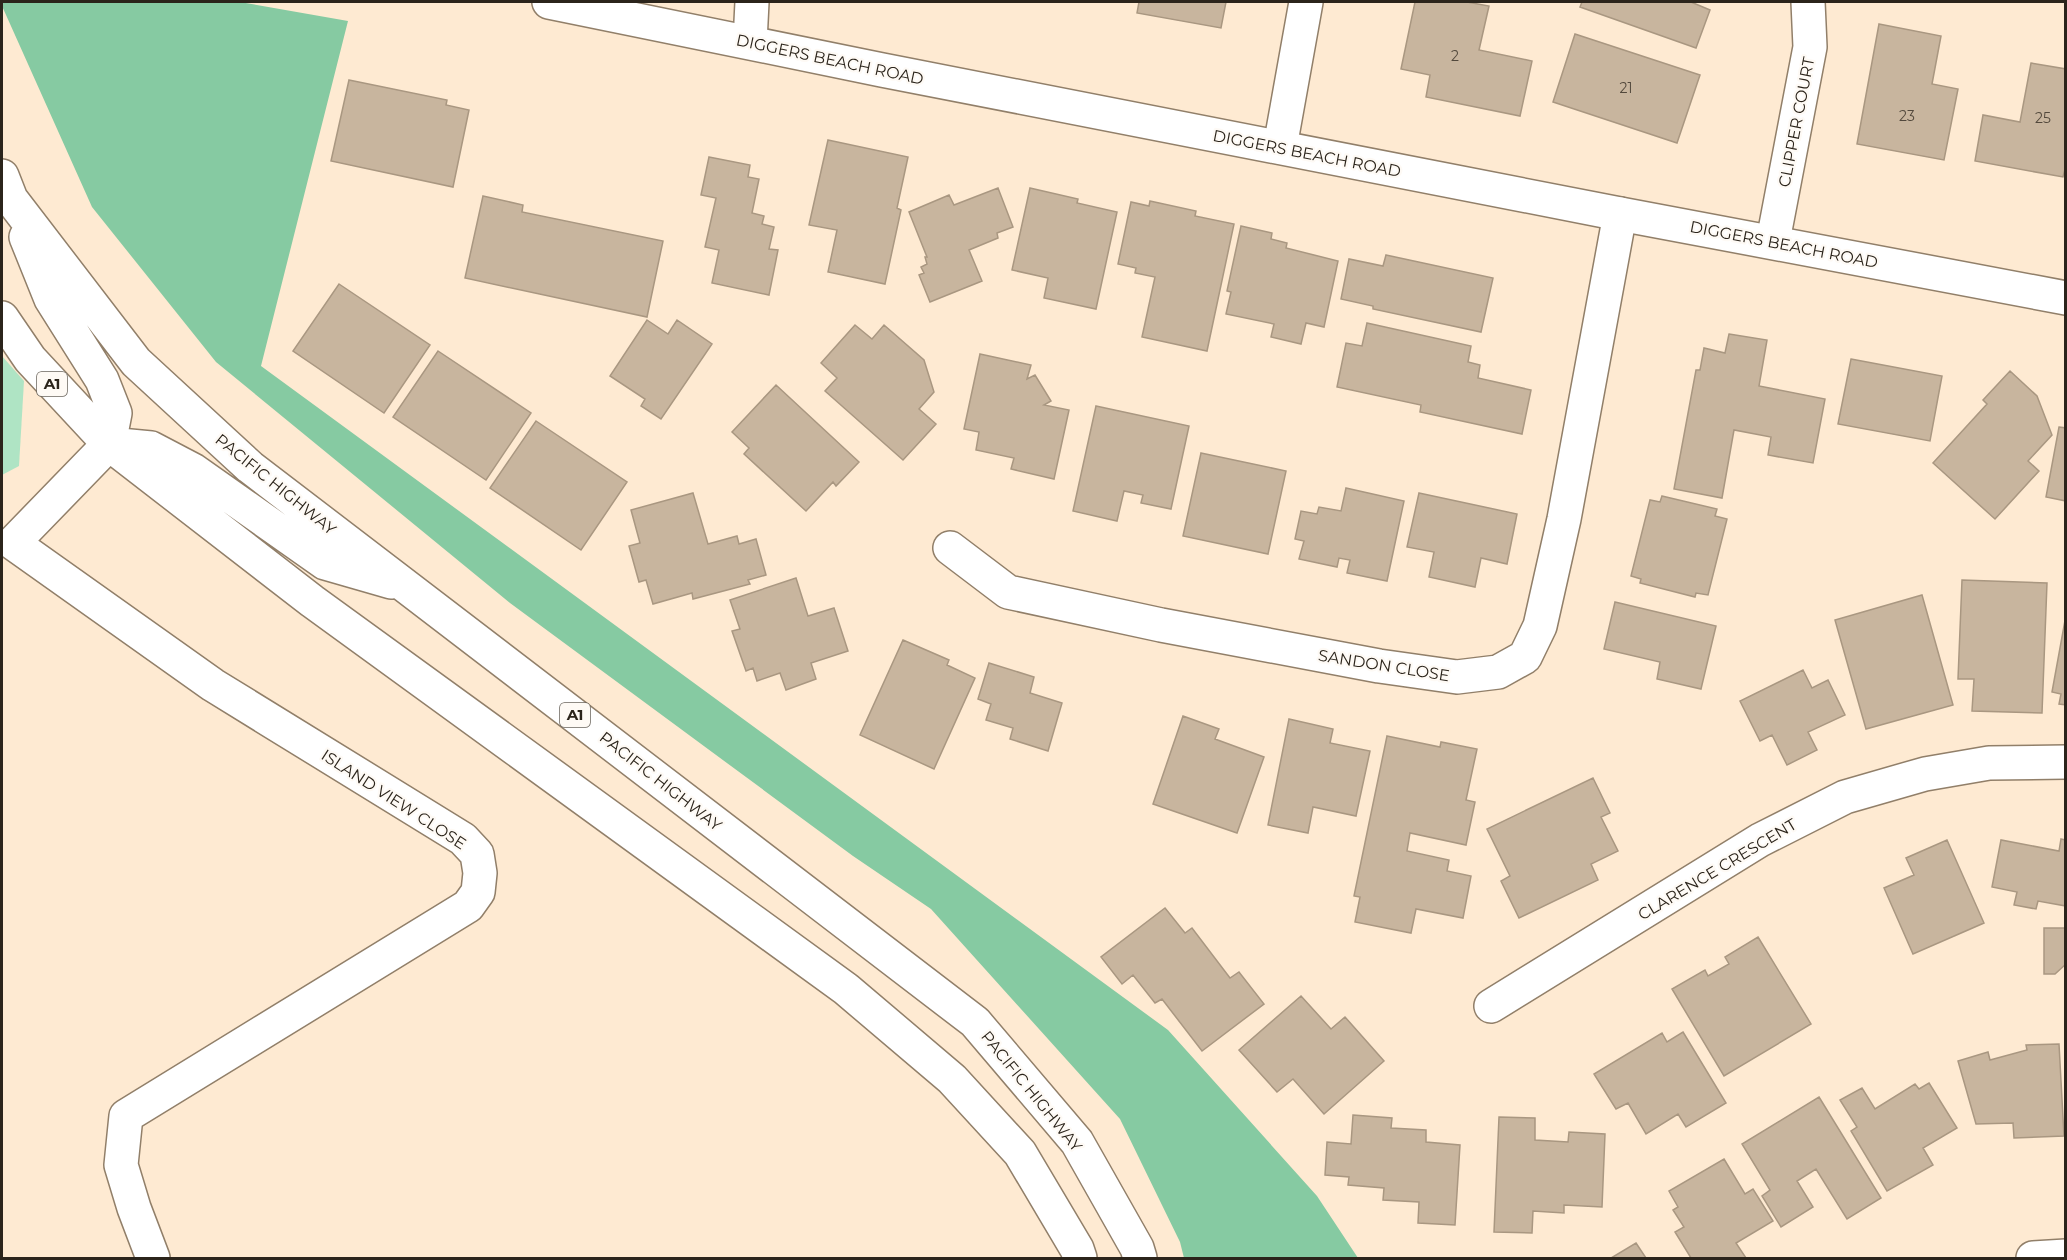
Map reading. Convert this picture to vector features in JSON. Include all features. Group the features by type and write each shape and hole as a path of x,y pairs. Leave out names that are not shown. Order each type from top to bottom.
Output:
{"main road":[{"name":"DIGGERS BEACH ROAD","path":"549,2 882,70 1620,214 2066,298"},
{"path":"750,42 752,2"},
{"path":"1280,147 1306,2"},
{"name":"CLIPPER COURT","path":"1773,241 1810,47 1808,2"},
{"path":"6,188 51,298 102,380 115,413 110,444 151,447 193,470 325,563 410,588"},
{"name":"PACIFIC HIGHWAY","path":"6,188 136,362 250,467 975,1022 1077,1142 1137,1248 1140,1258"},
{"name":"SANDON CLOSE","path":"950,548 1008,592 1379,666 1457,677 1498,672 1525,657 1540,626 1564,519 1620,214"},
{"name":"A1","path":"2,318 30,359 110,444 312,601 846,989 952,1079 1020,1153 1077,1249 1080,1258"},
{"name":"ISLAND VIEW CLOSE","path":"110,444 13,543 213,685 463,839 477,854 480,873 478,892 468,906 126,1116 121,1165 143,1236 153,1258"},
{"name":"CLARENCE CRESCENT","path":"1491,1006 1760,840 1845,797 1925,774 1989,763 2066,762"},
{"path":"2033,1258 2066,1256"}],"green space":[{"path":"3,2 240,2 348,21 261,366 1168,1030 1317,1196 1358,1258 1184,1258 1180,1242 1120,1119 931,909 853,856 510,603 216,362 92,207 2,6"},
{"path":"2,356 24,381 19,466 2,475"}],"building":[{"path":"1139,2 1226,2 1221,28 1137,13"},
{"path":"1415,2 1467,2 1489,6 1479,50 1532,61 1520,116 1426,97 1430,75 1401,69"},
{"path":"1582,2 1691,2 1710,10 1696,48 1580,7"},
{"path":"1879,24 1941,36 1932,84 1958,89 1944,160 1857,144"},
{"path":"1575,34 1700,75 1677,143 1553,102"},
{"path":"2031,63 2066,69 2066,165 2063,177 1975,161 1983,115 2020,122"},
{"path":"349,80 447,100 446,105 469,110 453,187 331,161"},
{"path":"828,140 908,157 897,208 901,210 885,284 828,272 837,230 809,225"},
{"path":"709,157 750,165 748,177 759,179 752,213 764,216 762,224 774,227 769,249 778,250 769,295 712,283 719,250 705,247 716,198 701,195"},
{"path":"998,188 1013,227 997,233 998,238 969,250 982,281 930,302 919,275 924,273 921,267 927,264 925,257 927,257 909,212 949,195 954,205"},
{"path":"1030,188 1078,199 1077,203 1117,212 1096,309 1044,298 1048,278 1012,270"},
{"path":"483,196 523,205 522,212 663,241 647,317 465,278"},
{"path":"1150,201 1196,211 1195,216 1234,224 1207,351 1142,337 1155,277 1135,273 1136,268 1118,264 1131,202 1149,206"},
{"path":"1241,226 1272,233 1271,239 1287,243 1286,248 1338,261 1324,327 1306,323 1301,344 1271,337 1274,324 1226,314 1231,292 1227,291"},
{"path":"1386,255 1493,278 1481,332 1373,309 1373,306 1341,299 1349,259 1383,266"},
{"path":"339,284 430,345 384,413 293,351"},
{"path":"647,320 668,334 677,320 712,344 661,419 641,406 645,399 610,376"},
{"path":"1367,323 1471,346 1468,362 1480,365 1478,378 1531,390 1522,434 1420,412 1421,405 1337,387 1346,343 1362,346"},
{"path":"855,325 872,339 884,325 924,360 934,392 919,409 936,424 903,460 825,391 837,378 821,363"},
{"path":"1729,334 1767,340 1759,386 1825,399 1813,463 1768,455 1771,437 1734,430 1722,498 1674,489 1696,370 1700,370 1704,348 1725,353"},
{"path":"438,351 531,413 486,480 393,417"},
{"path":"980,354 1031,365 1027,379 1035,375 1051,401 1044,405 1069,410 1054,479 1011,469 1014,458 976,450 979,432 964,429"},
{"path":"1851,359 1942,376 1930,441 1838,424"},
{"path":"2010,371 2037,396 2052,435 2028,461 2039,471 1995,519 1933,463 1987,404 1983,400"},
{"path":"776,385 859,462 836,486 833,482 806,511 744,454 749,448 732,432"},
{"path":"1096,406 1189,426 1171,509 1141,503 1143,495 1124,491 1117,521 1073,511"},
{"path":"536,421 627,482 581,550 490,488"},
{"path":"2059,427 2066,428 2066,501 2046,497"},
{"path":"1201,453 1286,471 1268,554 1183,536"},
{"path":"1346,488 1404,501 1387,581 1347,573 1350,560 1339,558 1337,567 1299,559 1304,541 1295,539 1301,511 1317,514 1319,507 1341,511"},
{"path":"693,493 708,544 737,536 739,544 756,539 766,575 748,580 750,584 693,599 692,593 653,604 646,580 639,582 629,546 640,543 631,510"},
{"path":"1419,493 1517,514 1507,564 1481,558 1475,587 1429,577 1434,552 1407,547"},
{"path":"1662,496 1717,509 1715,516 1727,519 1708,595 1696,593 1695,597 1640,583 1641,579 1631,576 1650,500 1660,502"},
{"path":"796,578 808,616 834,608 848,651 811,663 816,679 786,690 780,673 757,681 753,668 746,671 732,631 740,629 730,600"},
{"path":"1962,580 2047,583 2042,713 1972,711 1974,679 1958,679"},
{"path":"1922,595 1953,705 1866,729 1835,620"},
{"path":"1615,602 1716,626 1701,689 1657,679 1660,662 1604,649"},
{"path":"2066,615 2066,705 2059,704 2061,694 2052,692"},
{"path":"903,640 949,660 947,665 975,678 934,769 860,735"},
{"path":"989,663 1034,677 1030,693 1062,703 1048,751 1010,739 1013,728 986,720 991,704 978,699"},
{"path":"1803,670 1812,688 1828,680 1845,715 1808,732 1817,750 1787,765 1772,735 1760,741 1740,701"},
{"path":"1183,716 1219,729 1215,739 1264,757 1237,833 1153,804"},
{"path":"1289,719 1333,729 1330,743 1370,751 1356,816 1313,807 1308,833 1268,825"},
{"path":"1387,736 1440,747 1441,742 1477,749 1466,800 1475,802 1466,845 1410,833 1407,851 1449,860 1447,871 1471,876 1463,918 1416,909 1411,933 1355,922 1360,897 1354,896"},
{"path":"1593,778 1610,813 1601,817 1618,851 1591,864 1598,880 1519,918 1501,881 1510,876 1487,829"},
{"path":"2061,839 2066,840 2066,906 2038,901 2036,909 2014,905 2017,892 1992,887 2001,840 2059,851"},
{"path":"1947,840 1984,923 1913,954 1884,888 1914,875 1906,858"},
{"path":"1165,908 1185,933 1192,928 1230,978 1239,972 1264,1004 1202,1051 1162,999 1155,1003 1133,975 1122,984 1101,957"},
{"path":"2044,928 2066,928 2066,964 2055,974 2044,974"},
{"path":"1758,937 1811,1024 1724,1076 1672,989 1705,970 1708,976 1729,964 1725,957"},
{"path":"1301,996 1331,1029 1345,1017 1384,1061 1324,1114 1293,1079 1277,1092 1239,1050"},
{"path":"1683,1032 1726,1103 1686,1127 1678,1114 1646,1134 1628,1103 1616,1109 1594,1074 1662,1033 1667,1042"},
{"path":"2059,1044 2064,1136 2014,1138 2013,1123 1976,1124 1958,1061 1988,1052 1990,1060 2027,1050 2026,1045"},
{"path":"1929,1083 1957,1128 1923,1148 1933,1165 1887,1191 1851,1131 1857,1127 1840,1100 1862,1088 1875,1109 1915,1084 1919,1089"},
{"path":"1819,1097 1881,1198 1847,1219 1816,1169 1797,1181 1813,1207 1781,1227 1762,1196 1770,1190 1742,1144"},
{"path":"1353,1115 1392,1118 1391,1128 1426,1130 1426,1142 1460,1145 1455,1225 1418,1223 1419,1202 1383,1200 1384,1188 1348,1185 1349,1177 1325,1175 1327,1142 1351,1144"},
{"path":"1499,1117 1535,1118 1535,1140 1568,1142 1569,1132 1605,1134 1602,1207 1564,1205 1564,1213 1533,1211 1532,1233 1494,1232"},
{"path":"1724,1159 1745,1194 1753,1189 1773,1221 1736,1243 1746,1258 1691,1258 1675,1232 1684,1227 1673,1210 1678,1207 1669,1191"},
{"path":"1636,1243 1646,1258 1611,1258"}]}
